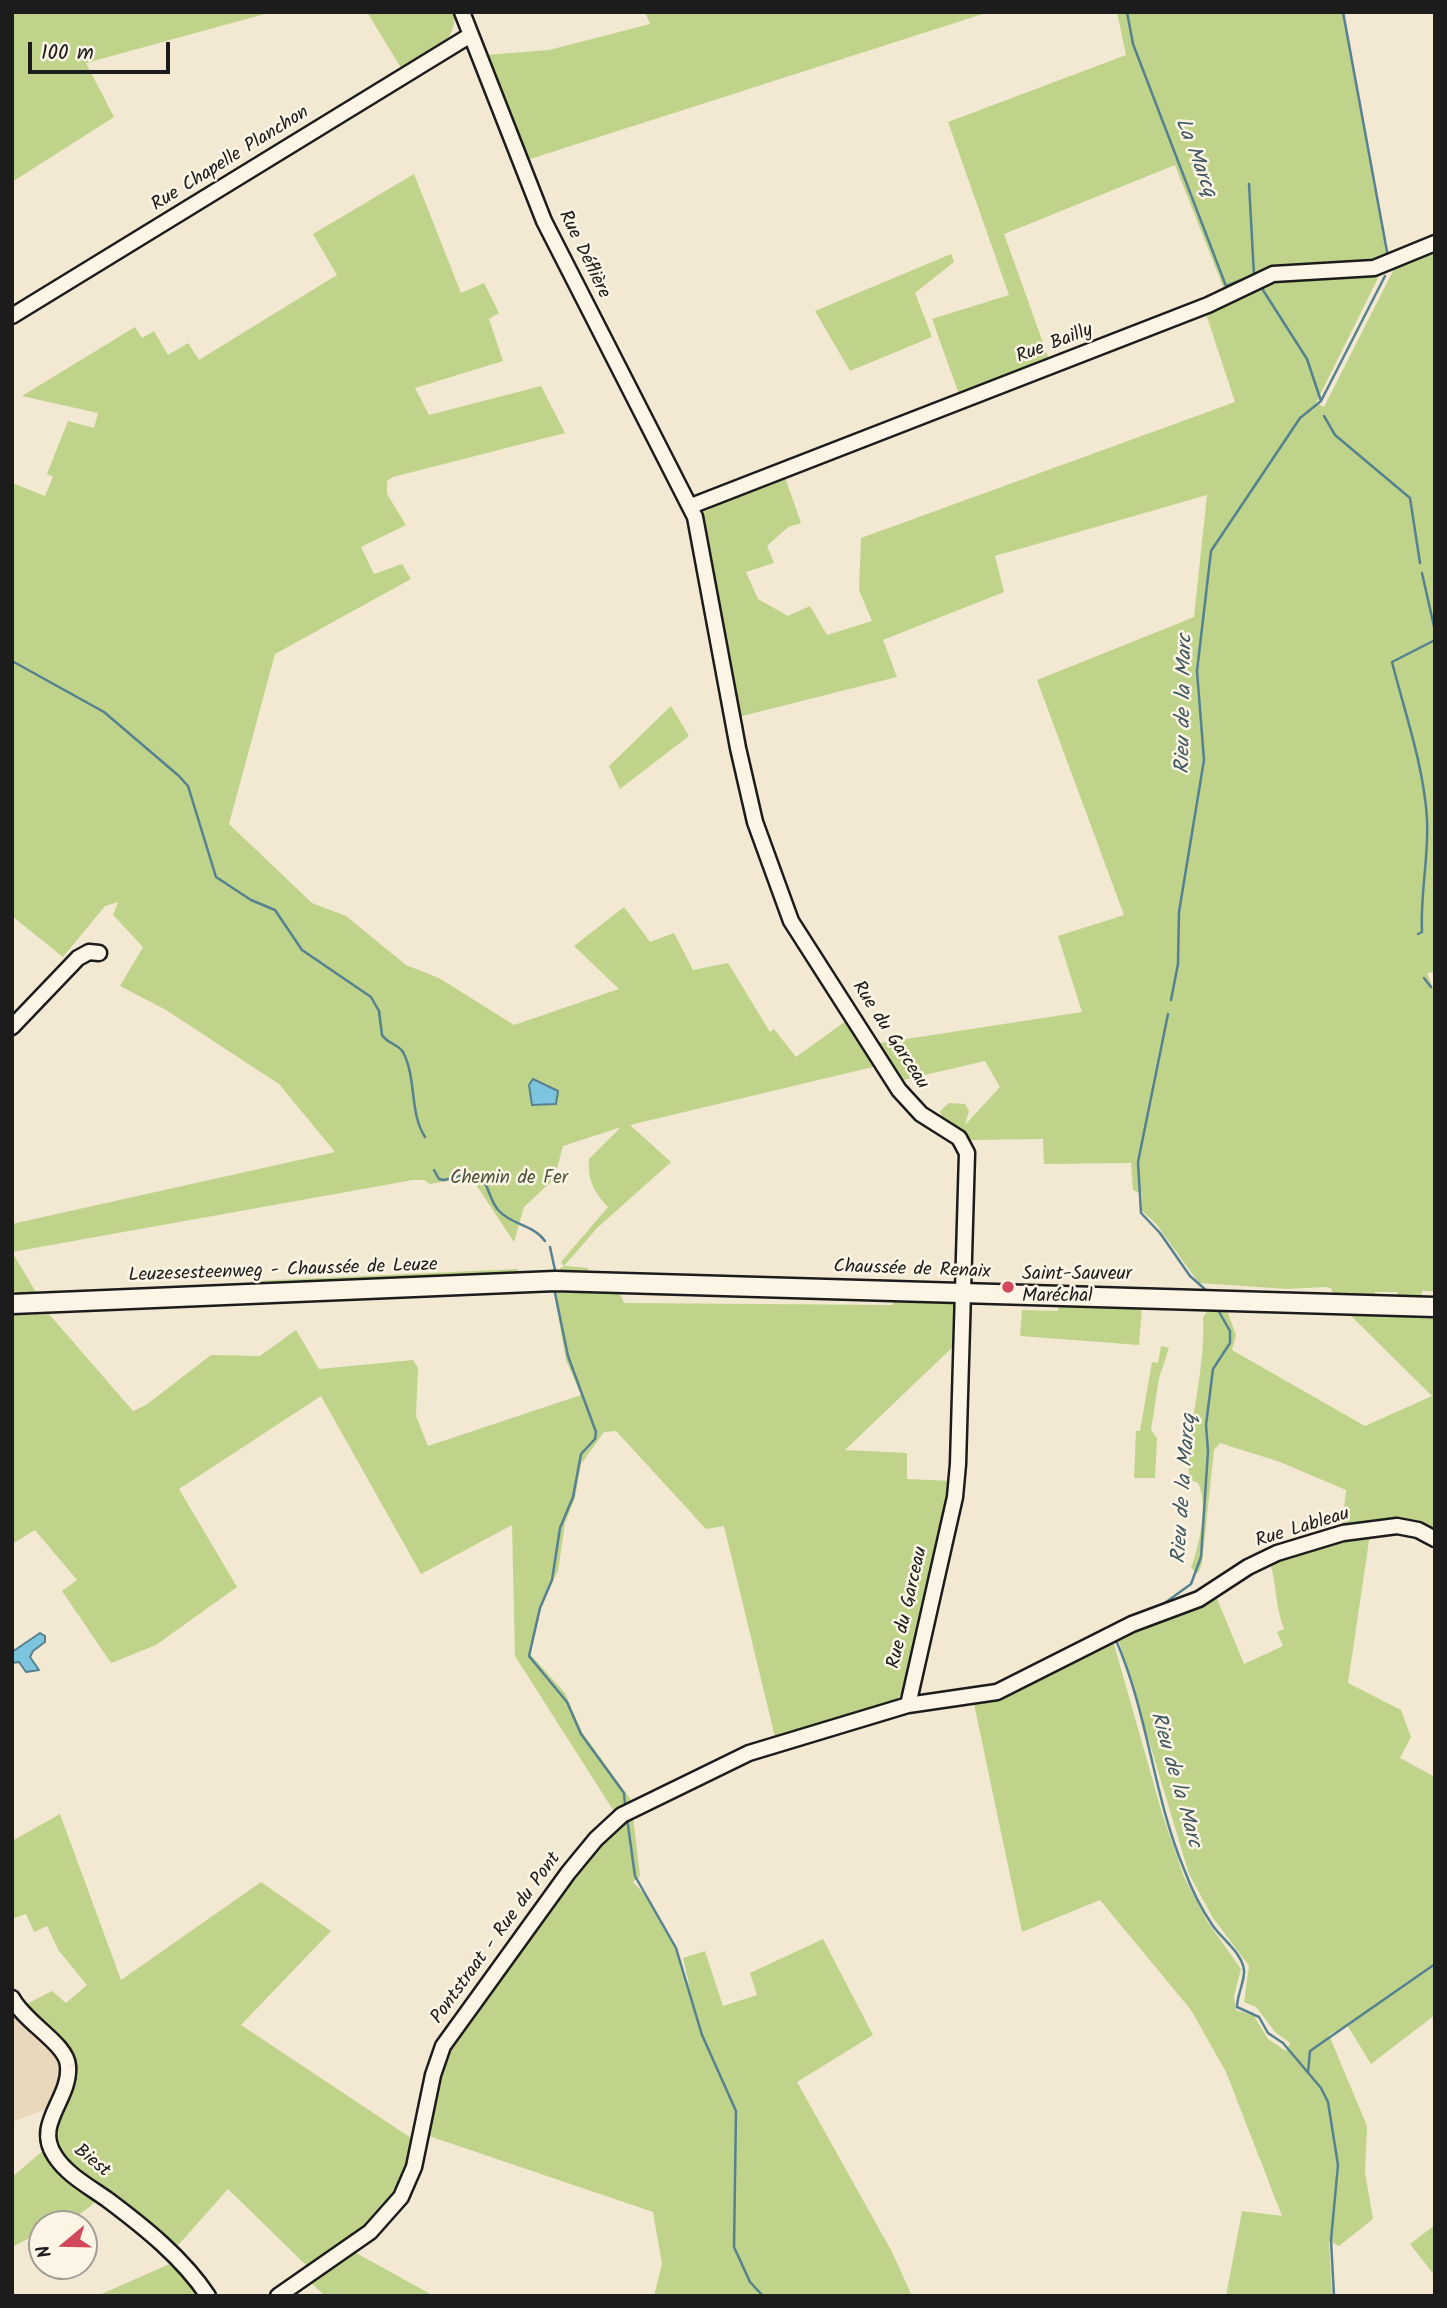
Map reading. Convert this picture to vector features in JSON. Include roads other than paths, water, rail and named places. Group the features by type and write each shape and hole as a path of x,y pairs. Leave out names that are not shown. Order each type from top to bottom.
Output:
{"main road":[{"name":"Chaussée de Renaix","path":"555,1281 1435,1307"},
{"name":"Leuzesesteenweg - Chaussée de Leuze","path":"12,1304 555,1281"}],"street":[{"name":"Rue Déflière","path":"462,12 469,36 549,233 691,506"},
{"name":"Rue Chapelle Planchon","path":"12,316 469,36"},
{"name":"Rue Bailly","path":"691,506 1196,310 1258,279 1294,271 1374,268 1435,243"},
{"name":"Rue du Garceau","path":"691,506 752,810 791,921 899,1090 921,1114 959,1138 967,1153 965,1293 954,1497 908,1705"},
{"path":"12,1027 78,958 89,952 99,953"},
{"name":"Rue Lableau","path":"908,1705 987,1695 1113,1634 1199,1599 1263,1559 1343,1533 1409,1527 1435,1539"},
{"name":"Pontstraat - Rue du Pont","path":"278,2296 370,2231 394,2206 414,2167 433,2075 443,2046 568,1873 596,1839 628,1811 749,1753 908,1705"},
{"name":"Biest","path":"12,1998 18,2020 61,2049 68,2061 65,2089 47,2130 53,2154 66,2169 179,2260 208,2296"}],"water":[{"path":"533,1079 558,1091 556,1104 532,1105 529,1085"},
{"path":"40,1633 45,1636 45,1642 33,1651 30,1657 39,1670 26,1672 19,1662 12,1663 12,1652"}],"waterway":[{"name":"La Marcq","path":"1127,12 1133,44 1226,286 1254,275 1249,184"},
{"path":"1343,12 1388,257"},
{"name":"Rieu de la Marc","path":"1171,1000 1178,964 1179,912 1204,760 1197,671 1211,551 1300,418 1321,401 1385,276"},
{"name":"La Marcq","path":"1261,287 1307,359 1321,401"},
{"path":"1324,416 1335,435 1410,498 1420,563"},
{"path":"1422,573 1435,631"},
{"path":"1418,934 1422,932 1427,819 1418,760 1392,662 1435,640"},
{"path":"12,661 104,712 188,786 216,877 251,900 275,910 302,950 371,997 379,1011 382,1035 401,1049 407,1062 417,1117 425,1137"},
{"path":"1424,978 1431,987"},
{"name":"Rieu de la Marcq","path":"1168,1014 1138,1162 1141,1213 1160,1233 1190,1276 1207,1291"},
{"path":"434,1170 439,1179 444,1180 477,1172 499,1211 545,1241"},
{"path":"550,1247 555,1270"},
{"path":"555,1293 568,1356 596,1432 595,1439 581,1454 573,1497 560,1528 552,1580 540,1608 529,1656 567,1702 581,1734 624,1793 625,1804"},
{"name":"Rieu de la Marcq","path":"1162,1605 1191,1584 1201,1557 1208,1451 1206,1425 1213,1369 1230,1343 1230,1331 1218,1310"},
{"name":"Rieu de la Marc","path":"1115,1638 1135,1695 1173,1841 1197,1899 1209,1920 1243,1964 1244,1974 1237,2007 1259,2017 1268,2033 1283,2043 1321,2088 1328,2102 1338,2165 1331,2240 1334,2296"},
{"path":"627,1818 635,1876 676,1948 702,2035 736,2111 734,2247 750,2282 763,2296"},
{"path":"1308,2073 1310,2051 1435,1964"}],"place":[{"name":"Saint-Sauveur Maréchal","path":"1008,1287"}],"park label":[{"name":"Chemin de Fer","path":"509,1180"}]}
